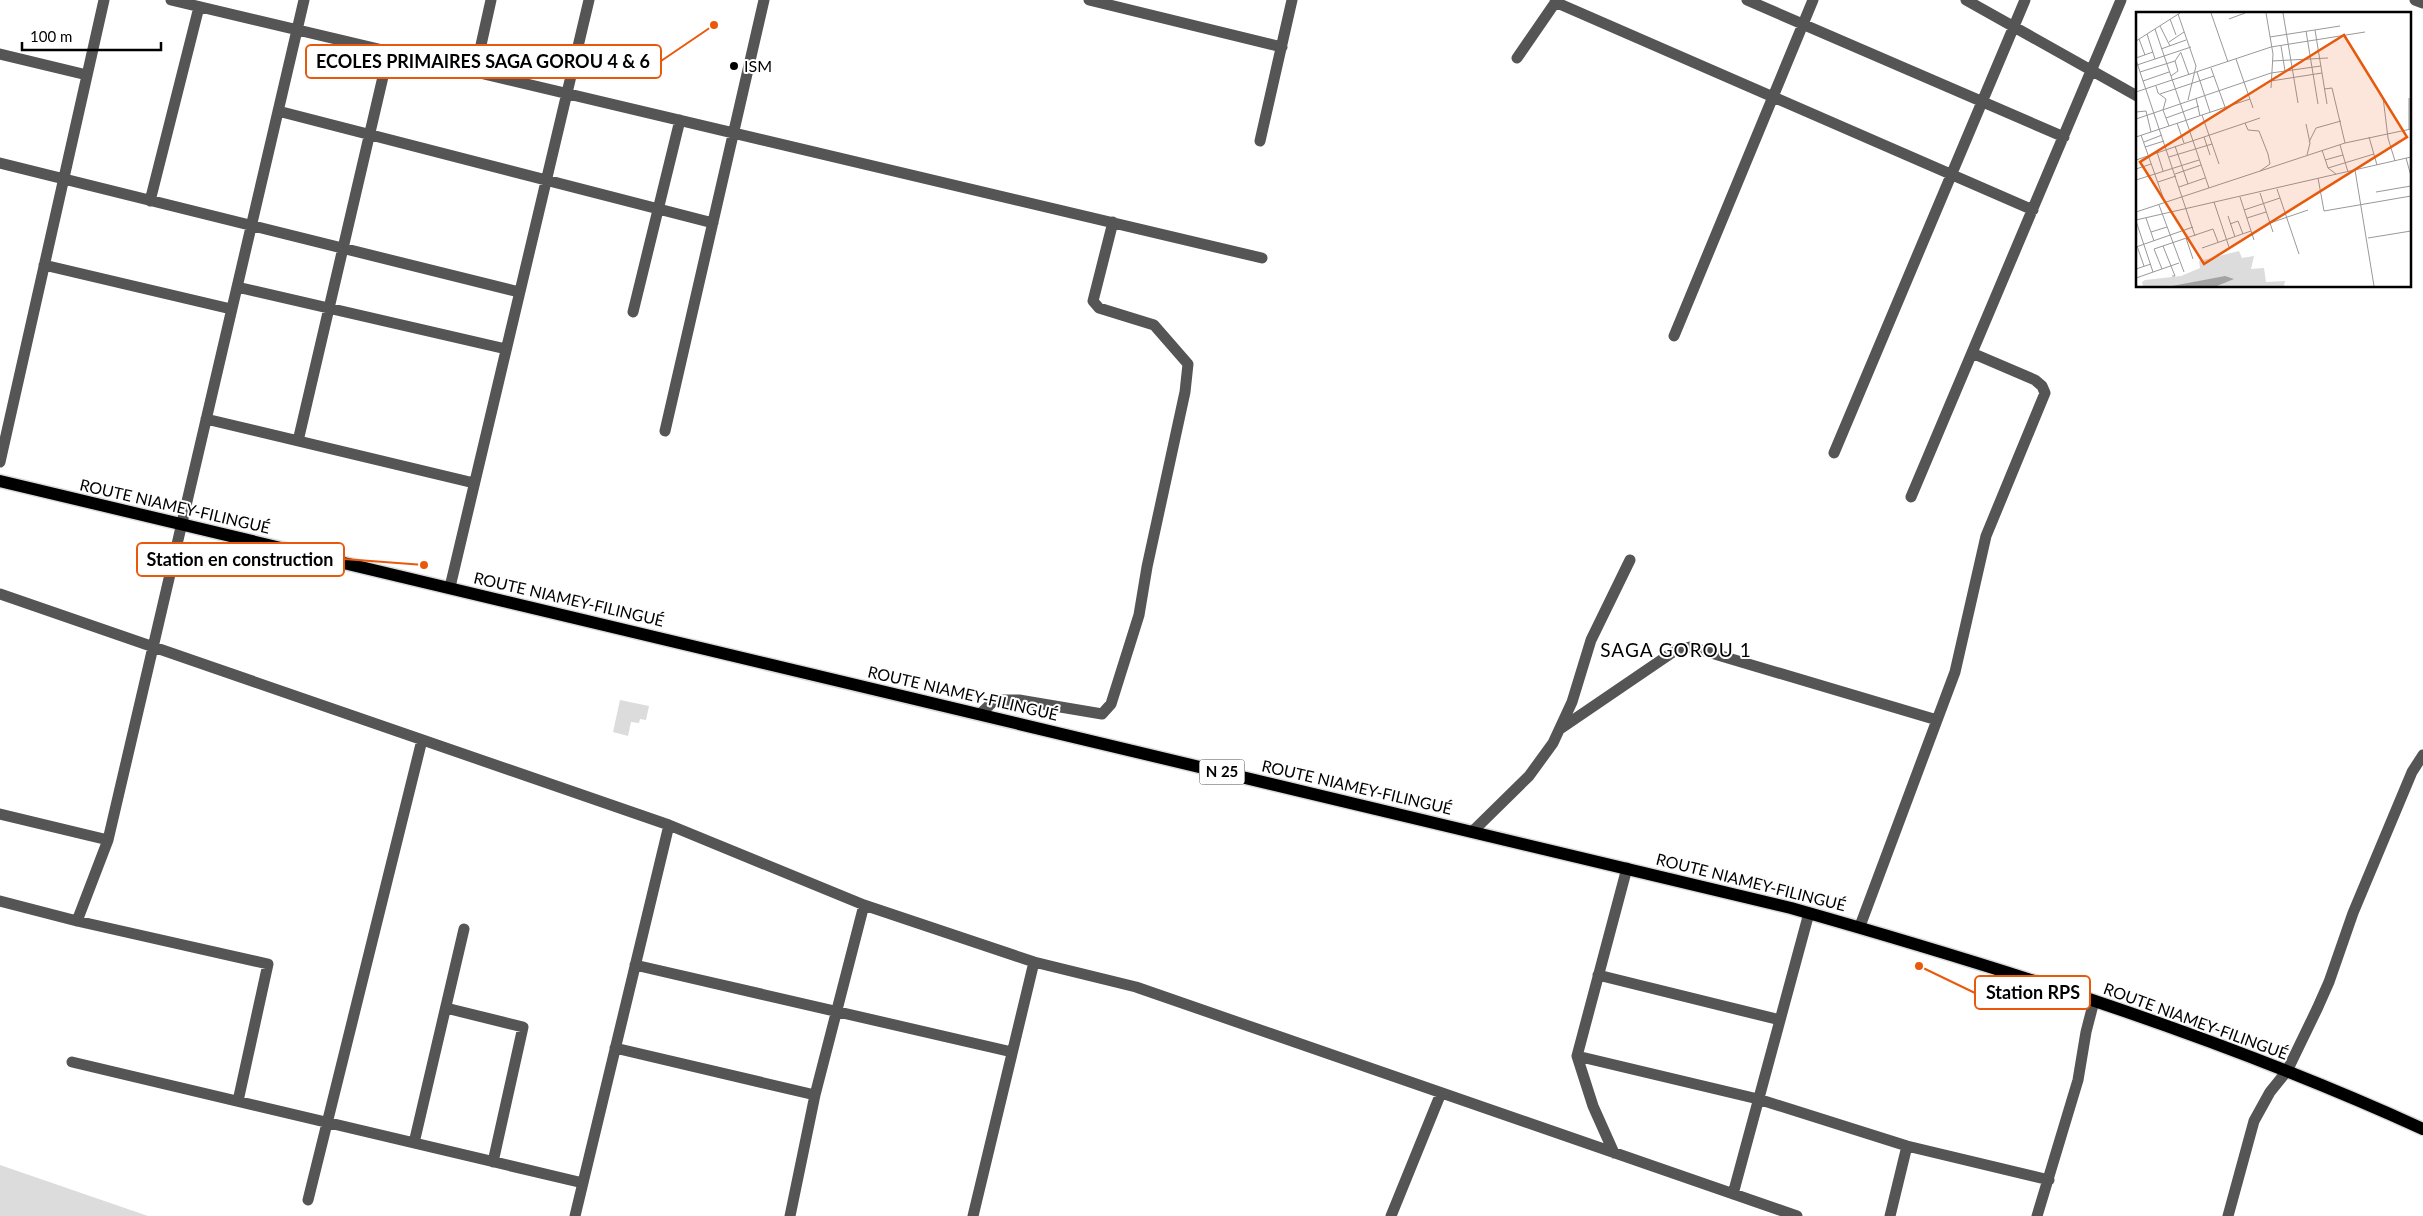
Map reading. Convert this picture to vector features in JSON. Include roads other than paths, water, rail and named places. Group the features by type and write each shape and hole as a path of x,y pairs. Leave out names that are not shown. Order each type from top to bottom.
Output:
{"main road":[{"name":"ROUTE NIAMEY-FILINGUÉ","path":"0,481 1627,868 1860,926 2202,1037 2363,1102 2423,1129"}],"street":[{"path":"0,462 104,0"},
{"path":"171,0 1262,258"},
{"path":"77,921 108,840 155,647 181,524 304,0"},
{"path":"475,72 492,0"},
{"path":"450,587 589,0"},
{"path":"665,431 764,0"},
{"path":"1089,0 1282,47"},
{"path":"1260,141 1292,0"},
{"path":"1747,0 2064,137"},
{"path":"1674,336 1813,0"},
{"path":"1966,0 2136,95"},
{"path":"1834,453 2025,0"},
{"path":"1911,497 2121,0"},
{"path":"2415,0 2423,3"},
{"path":"1518,58 1556,1 2033,210"},
{"path":"150,201 199,7"},
{"path":"298,441 389,52"},
{"path":"0,54 87,75"},
{"path":"278,111 713,223"},
{"path":"633,312 680,120"},
{"path":"0,163 519,292"},
{"path":"980,714 994,700 1019,700 1102,714 1111,704 1139,615 1147,567 1185,392 1188,364 1154,326 1100,308 1093,301 1112,222"},
{"path":"44,265 231,309"},
{"path":"236,287 506,349"},
{"path":"1860,926 1955,672 1986,536 2045,393 2042,386 2035,380 1972,353"},
{"path":"206,419 474,482"},
{"path":"1472,832 1528,776 1553,744 1572,702 1591,640 1630,560"},
{"path":"0,594 669,825 864,905 1034,962 1136,987 1797,1216"},
{"path":"1560,729 1676,650 1691,647 1938,720"},
{"path":"308,1200 422,740"},
{"path":"2228,1216 2254,1121 2270,1092 2287,1071 2329,982 2353,913 2412,772 2423,755"},
{"path":"0,814 108,840"},
{"path":"575,1216 669,825"},
{"path":"1614,1153 1593,1106 1577,1056 1627,868"},
{"path":"0,901 77,921 268,964 238,1101"},
{"path":"790,1216 815,1095 864,905"},
{"path":"1733,1194 1808,913"},
{"path":"414,1143 464,929"},
{"path":"973,1216 1034,962"},
{"path":"635,965 836,1013 1012,1052"},
{"path":"1598,975 1780,1020"},
{"path":"2037,1216 2078,1080 2086,1032 2094,1001"},
{"path":"446,1008 523,1027 493,1162"},
{"path":"615,1048 815,1095"},
{"path":"1577,1056 1758,1099 1908,1146 2049,1180"},
{"path":"72,1062 583,1183"},
{"path":"1390,1216 1441,1093"},
{"path":"1890,1216 1908,1146"}],"place":[{"name":"ECOLES PRIMAIRES SAGA GOROU 4 & 6","path":"714,25"},
{"name":"ISM","path":"734,66"},
{"name":"Station en construction","path":"424,565"},
{"name":"Station RPS","path":"1919,966"}],"district":[{"name":"SAGA GOROU 1","path":"1676,650"}]}
